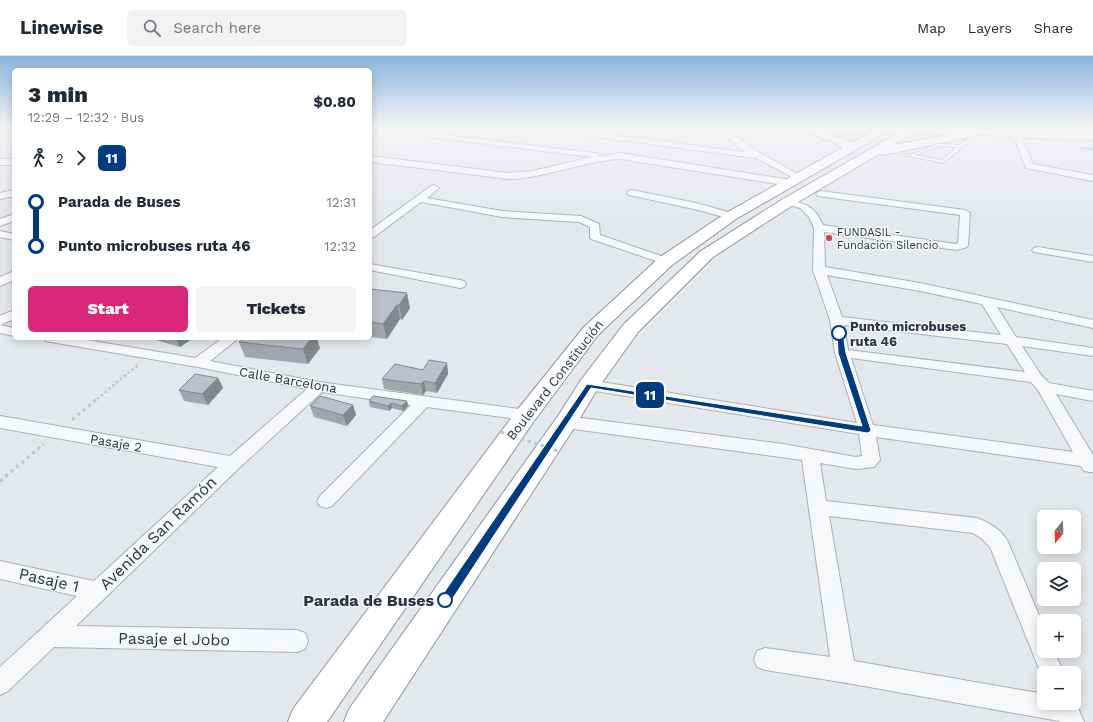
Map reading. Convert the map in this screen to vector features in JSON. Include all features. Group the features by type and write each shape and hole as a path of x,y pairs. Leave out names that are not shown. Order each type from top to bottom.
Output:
{"main road":[{"name":"Boulevard Constitución","path":"309,715 526,415 591,331 666,261 731,216 793,187 847,158"},
{"name":"Boulevard Constitución","path":"793,187 819,205 865,158"},
{"name":"Boulevard Constitución","path":"364,720 566,422 589,385 631,328 707,254 793,187"}],"street":[{"path":"372,159 500,176 518,176 599,158"},
{"path":"629,158 793,187"},
{"path":"763,158 793,187 803,206 819,205 965,213 963,245 957,247 819,205"},
{"path":"1026,158 1029,166 1093,178"},
{"path":"0,162 12,162"},
{"path":"372,234 434,188"},
{"path":"0,196 12,193"},
{"path":"632,193 696,206 731,216"},
{"path":"418,199 502,214 581,220 595,226 595,237 666,261"},
{"path":"566,422 810,455 856,463 868,462 871,460 867,430 842,353 837,320 819,270 819,205"},
{"path":"0,223 12,218"},
{"path":"0,234 12,236"},
{"path":"1038,250 1093,259"},
{"path":"372,267 460,284"},
{"path":"819,270 920,287 1093,324"},
{"path":"0,282 12,276"},
{"path":"987,302 1091,464"},
{"path":"0,321 12,315"},
{"path":"837,320 1011,340 1093,352"},
{"path":"0,329 12,332"},
{"name":"Calle Barcelona","path":"63,340 198,363 319,386 526,415"},
{"path":"198,363 229,340"},
{"path":"842,353 1040,383 1093,396"},
{"path":"589,385 867,430 1091,464"},
{"name":"Avenida San Ramón","path":"0,683 233,463 319,386"},
{"path":"326,501 424,401"},
{"name":"Pasaje 2","path":"0,422 233,463"},
{"path":"810,455 842,660 847,671"},
{"path":"818,506 977,526 989,533 998,542 1049,666"},
{"name":"Pasaje 1","path":"0,570 97,591"},
{"name":"Pasaje el Jobo","path":"51,636 297,641"},
{"path":"765,659 847,671 1068,712"}],"lane":[{"path":"921,158 943,162 947,158"}],"path":[{"path":"0,481 150,355"},
{"path":"501,432 558,451"}],"building":[{"path":"372,289 407,293 399,305 397,305 383,324 372,322"},
{"path":"240,340 310,340 303,349 239,342"},
{"path":"429,360 447,363 435,383 424,381 421,384 382,379 395,364 423,370"},
{"path":"195,374 218,378 202,394 179,390"},
{"path":"320,396 353,405 343,415 310,406"},
{"path":"373,396 407,401 402,406 391,403 388,406 369,401"}],"bus line":[{"name":"11","path":"445,600 566,422 589,385 867,430 842,353 839,333"}],"place":[{"name":"FUNDASIL - Fundación Silencio","path":"829,238"},
{"name":"Punto microbuses ruta 46","path":"839,333"},
{"name":"Parada de Buses","path":"445,600"}]}
